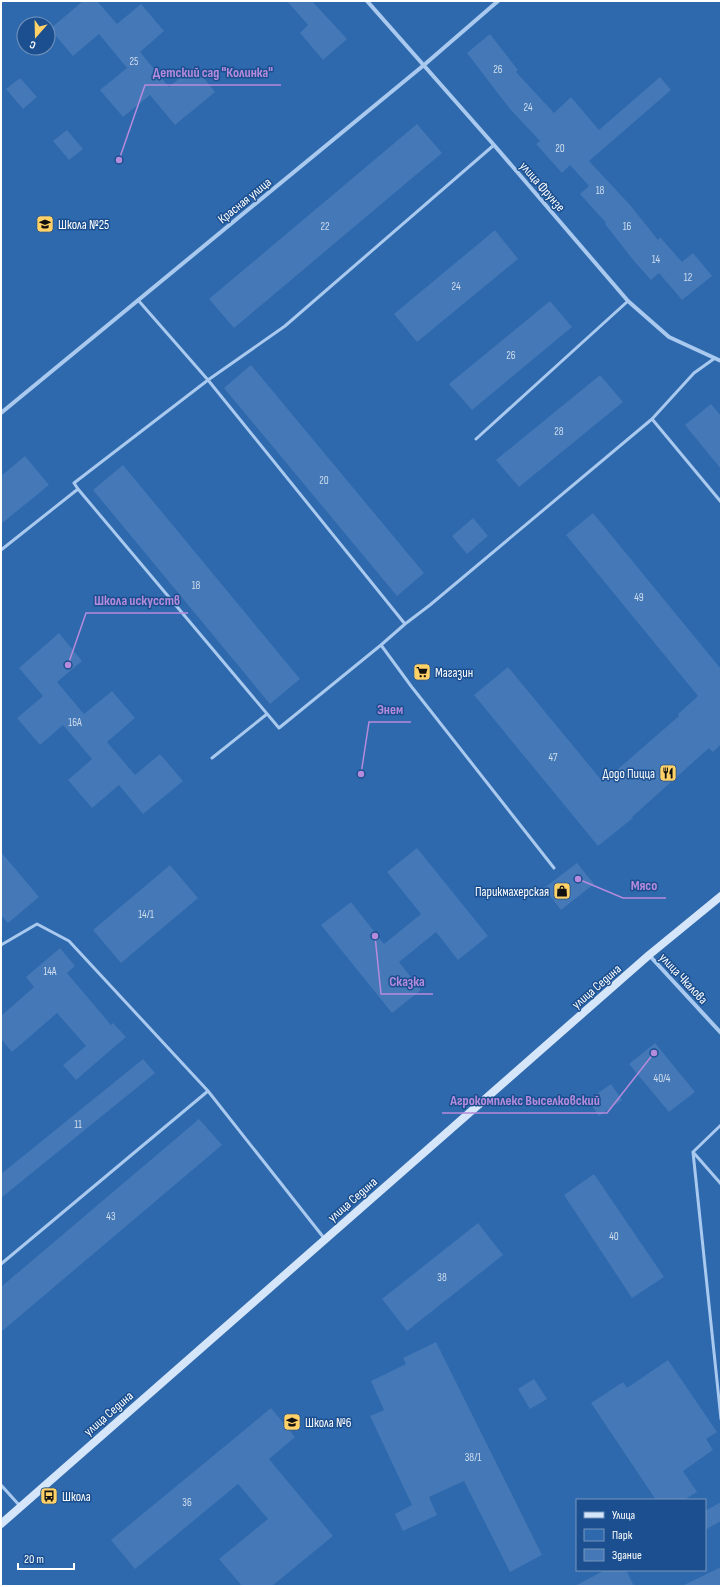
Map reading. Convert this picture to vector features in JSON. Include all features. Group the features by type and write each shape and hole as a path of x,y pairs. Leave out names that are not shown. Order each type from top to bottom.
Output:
{"street":[{"name":"улица Фрунзе","path":"367,1 494,145 628,301 669,337 721,361"},
{"name":"Красная улица","path":"1,413 424,65 498,1"},
{"name":"улица Седина","path":"1,1524 650,955 721,896"},
{"name":"улица Чкалова","path":"650,955 721,1033"}],"lane":[{"path":"494,145 285,326 208,380 74,483 279,728 436,600 652,419 694,373 715,358"},
{"path":"138,300 208,380 405,624"},
{"path":"476,439 628,301"},
{"path":"652,419 721,502"},
{"path":"1,550 78,489"},
{"path":"381,645 411,686 554,868"},
{"path":"212,758 267,714"},
{"path":"1,945 37,924 69,941 208,1091 325,1239"},
{"path":"1,1264 208,1091"},
{"path":"693,1152 721,1126"},
{"path":"693,1152 721,1184"},
{"path":"693,1152 721,1419"},
{"path":"1,1485 20,1506"}],"green space":[{"path":"1,1 721,1 721,1586 1,1586"}],"building":[{"path":"83,1 97,1 117,24 141,4 164,31 140,52 169,87 194,66 215,92 175,125 150,95 123,117 100,90 127,68 99,34 73,56 56,36 56,24"},
{"path":"287,1 312,1 347,39 323,60 300,33 308,25"},
{"path":"490,34 518,70 516,72 554,113 571,97 599,130 660,77 671,90 589,161 630,205 658,240 660,237 682,262 693,253 712,276 682,300 659,273 651,280 634,261 605,224 606,223 580,194 589,186 570,165 562,173 536,144 540,141 510,109 467,53"},
{"path":"20,78 37,97 23,109 6,89"},
{"path":"417,124 442,153 234,328 209,299"},
{"path":"67,130 83,149 69,160 53,141"},
{"path":"495,230 518,259 417,342 394,314"},
{"path":"550,301 572,327 472,410 449,384"},
{"path":"251,365 424,573 397,596 224,388"},
{"path":"600,375 623,402 519,487 496,460"},
{"path":"711,404 721,416 721,469 685,425"},
{"path":"25,456 49,485 1,524 1,476"},
{"path":"123,465 300,679 270,704 93,490"},
{"path":"593,513 721,669 721,744 713,752 709,748 632,817 633,818 598,846 474,695 508,667 603,782 679,716 678,714 698,696 566,535"},
{"path":"473,518 488,536 467,554 452,536"},
{"path":"59,633 82,661 57,682 84,714 112,691 135,718 107,742 135,775 160,754 183,781 143,814 119,785 92,808 68,780 92,759 63,725 40,745 17,718 43,696 19,668"},
{"path":"417,848 488,936 458,960 436,932 399,962 421,990 392,1013 321,925 351,902 384,944 421,914 387,872"},
{"path":"1,852 39,897 8,923 1,915"},
{"path":"577,863 594,884 561,910 544,888"},
{"path":"170,865 198,898 121,963 93,930"},
{"path":"60,948 75,966 67,973 111,1025 113,1023 126,1037 76,1080 63,1065 86,1046 57,1013 12,1052 1,1039 1,1016 34,987 26,977"},
{"path":"655,1043 695,1092 669,1112 629,1064"},
{"path":"143,1059 155,1073 1,1198 1,1174"},
{"path":"611,1084 622,1100 599,1116 588,1100"},
{"path":"199,1119 222,1145 1,1332 1,1287"},
{"path":"594,1174 664,1277 632,1298 564,1195"},
{"path":"478,1223 503,1255 407,1331 382,1299"},
{"path":"436,1342 542,1555 510,1572 464,1481 429,1497 437,1515 403,1531 395,1514 412,1505 370,1416 384,1410 371,1381 406,1364 403,1358"},
{"path":"668,1360 717,1432 706,1439 713,1450 683,1471 697,1492 686,1499 655,1499 591,1403 623,1382 627,1388"},
{"path":"534,1379 547,1399 530,1409 518,1389"},
{"path":"271,1408 295,1437 269,1459 333,1536 272,1586 242,1586 219,1559 268,1519 238,1484 135,1569 111,1540"},
{"path":"721,1502 721,1521 706,1529 706,1510"},
{"path":"721,1567 721,1586 682,1586"},
{"path":"603,1571 626,1571 634,1586 575,1586"}],"place":[{"name":"Детский сад \"Колинка\"","path":"119,160"},
{"name":"Школа №25","path":"45,224"},
{"name":"Школа искусств","path":"68,665"},
{"name":"Магазин","path":"422,672"},
{"name":"Додо Пицца","path":"668,773"},
{"name":"Энем","path":"361,774"},
{"name":"Мясо","path":"578,879"},
{"name":"Парикмахерская","path":"562,891"},
{"name":"Сказка","path":"375,936"},
{"name":"Агрокомплекс Выселковский","path":"654,1053"},
{"name":"Школа №6","path":"292,1422"},
{"name":"Школа","path":"49,1496"}]}
